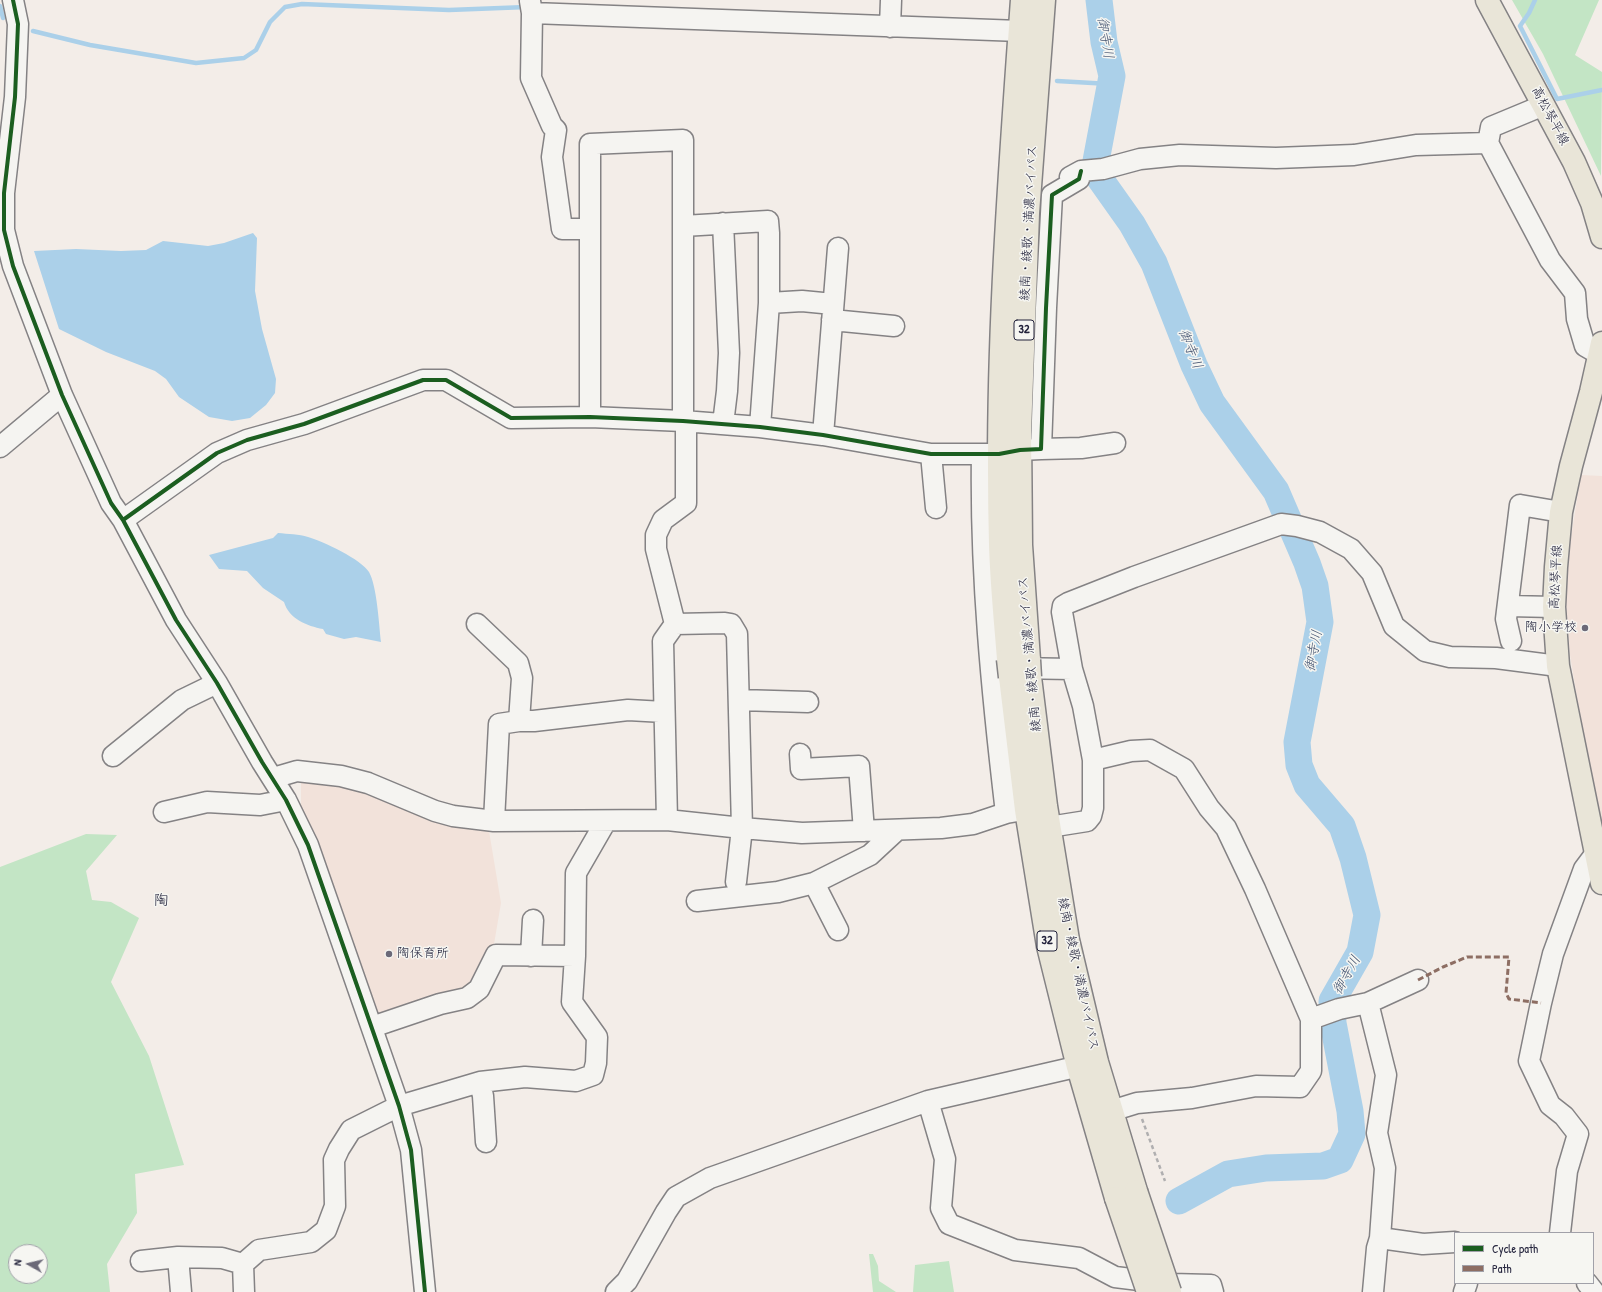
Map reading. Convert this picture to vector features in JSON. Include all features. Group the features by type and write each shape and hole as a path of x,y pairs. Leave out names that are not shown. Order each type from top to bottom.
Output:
{"main road":[{"name":"綾南・綾歌・満濃バイパス","path":"1022,0 991,454 1013,668 1048,946 1087,1064 1126,1194 1170,1292"},
{"name":"綾南・綾歌・満濃バイパス","path":"1013,668 1021,545 1030,449 1030,187 1044,0"},
{"name":"高松琴平線","path":"1487,0 1574,162 1597,199 1602,237"},
{"name":"高松琴平線","path":"1601,349 1596,391 1571,466 1561,512 1554,607 1558,666 1599,851 1602,883"},
{"name":"綾南・綾歌・満濃バイパス","path":"1032,814 1068,940 1087,1064 1111,1111 1126,1194 1148,1292"}],"street":[{"path":"13,0 18,24 15,97 4,192 4,230 13,266 62,395 111,503 124,520 176,620 217,683 262,762 286,800 308,845 399,1106 411,1150 425,1292"},
{"path":"590,229 562,229 552,157 556,130 552,126 531,78 531,7 890,16 1020,31"},
{"path":"1544,105 1491,127 1488,143 1550,260 1575,293 1577,319 1585,346 1601,349"},
{"path":"590,417 590,144 683,140 684,421 686,503 663,520 656,535 656,549 675,624 663,641 667,820"},
{"path":"1030,187 1046,188 1091,170 1140,159 1180,155 1276,158 1354,155 1416,145 1488,143"},
{"path":"1030,449 1046,308 1052,195 1091,170"},
{"path":"683,226 723,222 768,221 769,303 760,427"},
{"path":"723,222 729,353 727,391 723,424"},
{"path":"824,435 838,248"},
{"path":"769,303 802,301 833,312 894,326"},
{"path":"124,520 217,453 247,440 304,424 423,380 446,380 511,418 590,417 684,421 760,427 824,435 931,454 991,454 1030,449 1080,448 1115,443"},
{"path":"0,447 62,395"},
{"path":"931,454 936,508"},
{"path":"1511,641 1506,620 1520,505 1561,512"},
{"path":"273,778 297,771 342,776 368,782 435,811 453,816 494,821 667,820 802,833 941,828 1032,814 1087,821 1091,816 1093,808 1093,760 1083,706 1072,669 1060,602 1068,603 1134,577 1289,525 1320,532 1351,549 1372,573 1394,626 1425,651 1450,657 1496,658 1558,666"},
{"path":"1508,606 1554,607"},
{"path":"675,624 725,623 731,624 737,634 742,828 736,882"},
{"path":"477,624 518,663 522,678 519,721"},
{"path":"1032,814 1013,668 1072,669"},
{"path":"113,756 182,700 217,683"},
{"path":"739,700 808,702"},
{"path":"494,821 499,724 628,710 664,712"},
{"path":"1093,760 1131,751 1150,750 1184,769 1209,808 1226,828 1255,890 1325,1014 1312,1071 1300,1087 1256,1086 1192,1098 1137,1103 1111,1111"},
{"path":"800,754 801,769 859,766 864,831"},
{"path":"164,812 207,802 260,805 286,800"},
{"path":"243,1264 259,1250 311,1242 326,1230 336,1206 334,1160 351,1130 399,1106 448,1090 480,1082 525,1077 576,1081 593,1075 596,1064 597,1037 572,1002 575,956 576,874 606,821"},
{"path":"697,901 778,892 814,883 870,855 897,830"},
{"path":"1560,1232 1567,1171 1578,1134 1564,1116 1550,1105 1529,1061 1553,954 1584,869 1599,851"},
{"path":"814,883 838,930"},
{"path":"531,956 533,920"},
{"path":"372,1027 440,1004 467,998 479,989 496,955 575,956"},
{"path":"1325,1014 1368,1003 1418,980"},
{"path":"1368,1003 1386,1075 1377,1133 1385,1168 1380,1238 1377,1248 1373,1292"},
{"path":"616,1292 627,1281 676,1197 710,1178 928,1101 1087,1064"},
{"path":"480,1082 483,1096 486,1142"},
{"path":"928,1101 945,1159 941,1208 949,1224 1015,1250 1079,1258 1115,1277 1170,1284 1211,1285 1213,1292"},
{"path":"1380,1238 1423,1244 1454,1242"},
{"path":"141,1261 178,1257 222,1258 243,1264"},
{"path":"178,1257 181,1292"},
{"path":"243,1264 244,1292"}],"path":[{"path":"1137,1103 1165,1181"}],"shaded area":[{"name":"陶小学校","path":"1581,475 1602,476 1602,825 1585,746 1570,655 1566,601 1567,562"},
{"path":"301,781 361,787 437,818 489,831 501,903 493,950 475,985 384,1017 375,1013 301,814"}],"green space":[{"path":"1512,0 1599,0 1575,55 1602,72 1601,176 1543,54"},
{"path":"86,834 117,835 86,871 92,900 111,902 139,918 111,982 149,1056 184,1165 135,1174 137,1213 107,1264 110,1292 0,1292 0,867"},
{"path":"869,1254 873,1254 878,1266 879,1281 896,1292 873,1292"},
{"path":"949,1261 954,1292 913,1292 915,1265"}],"water":[{"path":"253,233 257,238 255,291 262,329 276,379 275,393 266,405 250,418 232,421 209,417 179,397 166,379 155,371 106,352 59,329 34,251 76,249 121,251 146,250 163,241 208,246 224,243"},
{"path":"278,533 301,535 315,539 351,557 365,567 372,578 374,586 381,642 356,637 344,639 326,634 323,629 299,621 286,608 284,602 263,588 247,571 219,569 209,555 273,538"}],"waterway":[{"name":"御寺川","path":"1099,0 1104,42 1112,76 1096,161 1098,176 1132,224 1154,263 1194,365 1212,403 1276,491 1307,563 1315,586 1320,622 1297,742 1299,765 1307,785 1342,826 1353,858 1367,915 1360,952 1332,1001 1333,1023 1350,1111 1352,1134 1340,1160 1323,1166 1266,1168 1228,1174 1179,1201"},
{"path":"1535,0 1529,13 1520,26 1557,99 1602,90"},
{"path":"33,31 90,45 196,63 244,58 256,50 270,22 285,7 302,4 449,10 527,7"},
{"path":"0,6 3,18"},
{"path":"1057,81 1110,84"}],"marked path":[{"path":"1418,980 1467,957 1509,957 1506,993 1509,999 1541,1003"}],"cycle path":[{"path":"13,0 18,24 15,97 4,193 4,230 13,266 62,395 111,503 123,520 176,620 217,683 262,762 286,800 308,845 399,1106 411,1150 425,1292"},
{"path":"123,520 217,453 247,440 304,424 423,380 446,380 511,418 590,417 683,421 760,427 823,435 931,454 999,454 1020,450 1041,449 1052,195 1079,179 1081,171"}],"place":[{"name":"陶小学校","path":"1585,628"},
{"name":"陶保育所","path":"389,954"}],"district":[{"name":"陶","path":"161,901"}]}
